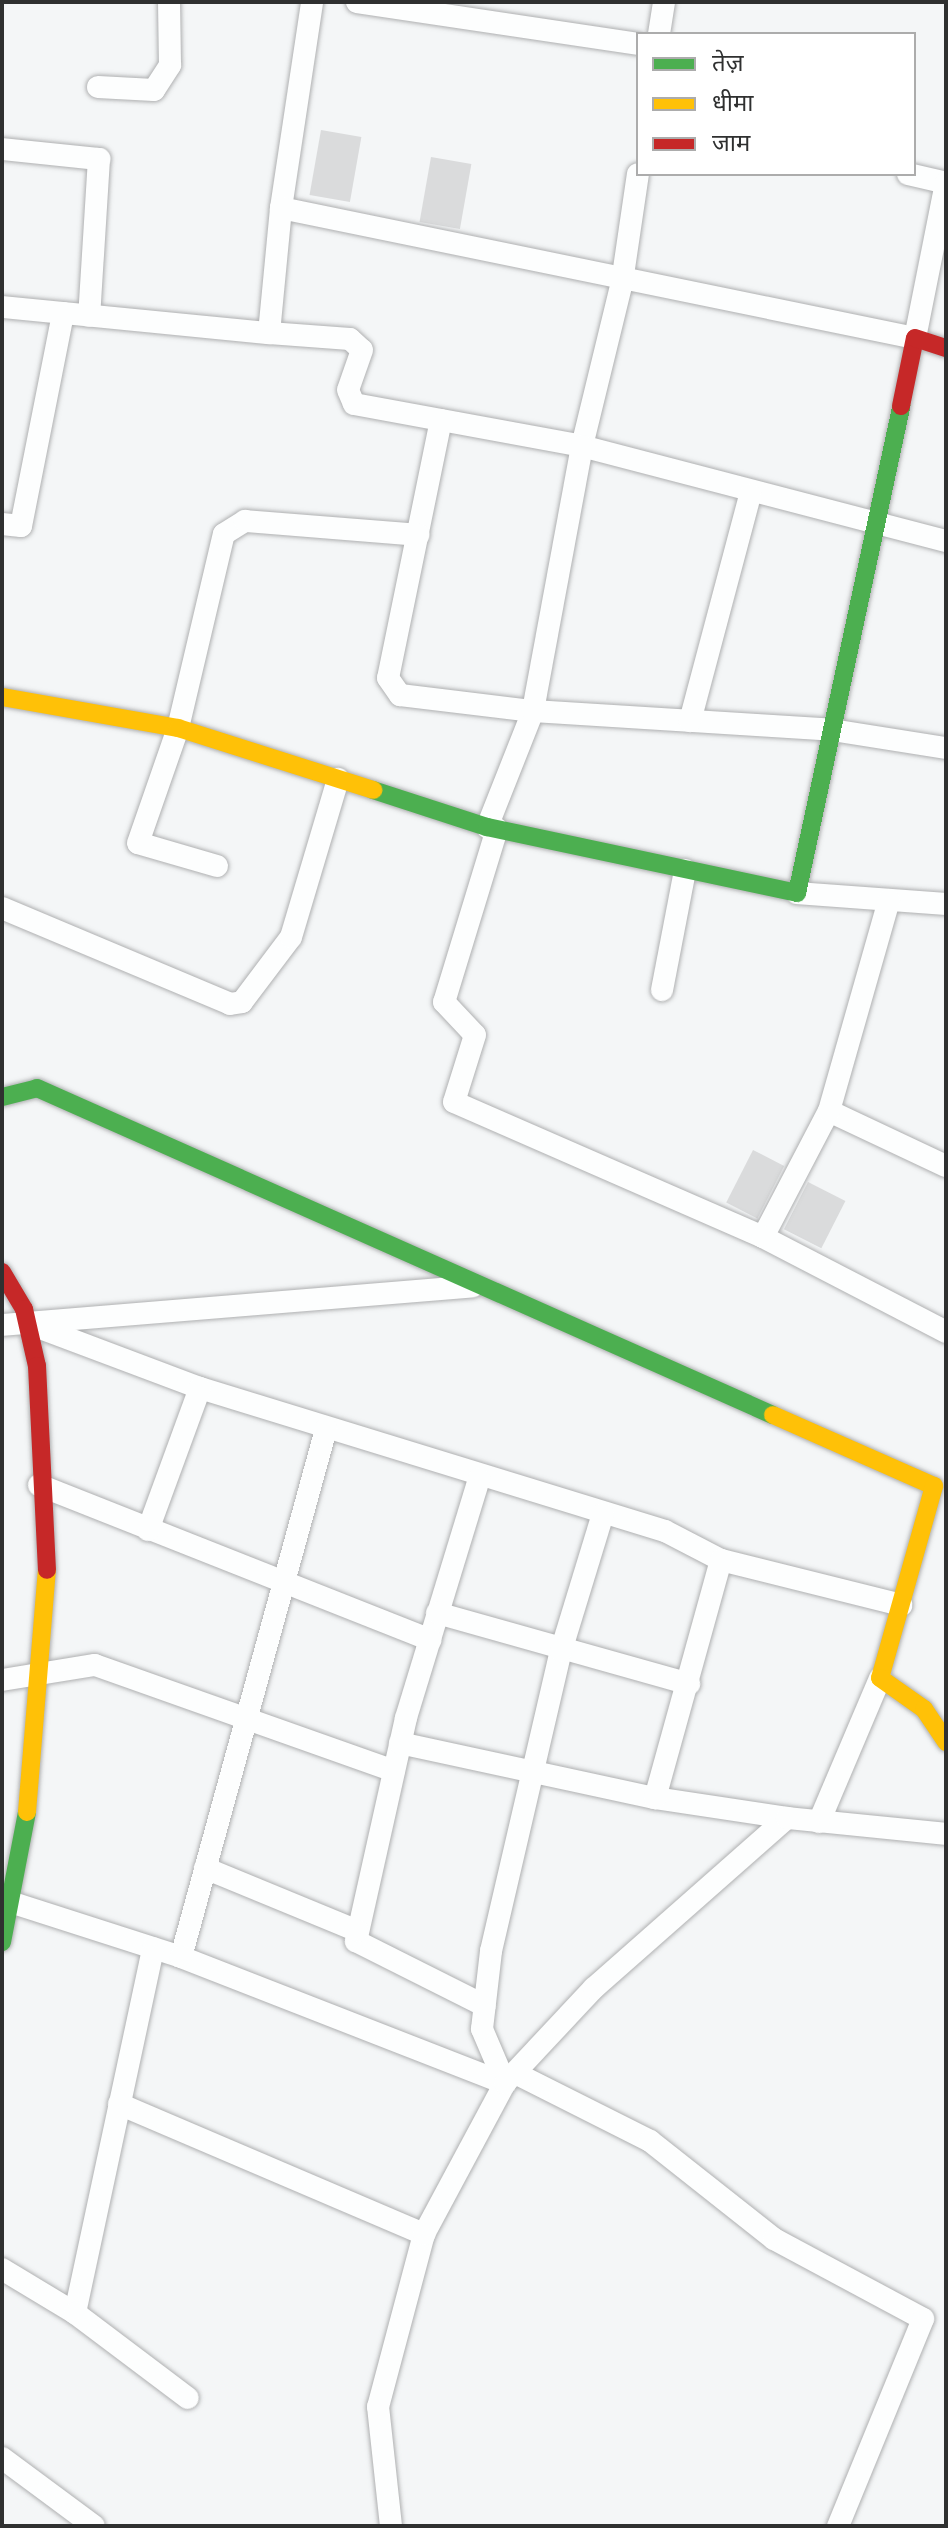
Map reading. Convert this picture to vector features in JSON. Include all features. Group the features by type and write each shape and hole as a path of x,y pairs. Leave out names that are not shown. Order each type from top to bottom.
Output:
{"street":[{"path":"98,87 154,90 170,65 169,2"},
{"path":"269,333 281,208 312,2"},
{"path":"357,2 636,44"},
{"path":"659,32 664,2"},
{"path":"2,149 99,159 89,316"},
{"path":"638,176 622,282 582,446 533,711 492,828 444,1002 475,1035 454,1102 763,1237 946,1332"},
{"path":"797,893 946,183 916,176"},
{"path":"281,208 622,282 915,338 946,348"},
{"path":"2,307 350,339 362,350 348,390 354,404 582,446 750,495 876,522 946,541"},
{"path":"2,524 21,526 63,313"},
{"path":"441,420 388,678 400,695 533,711 832,730 946,748"},
{"path":"690,721 750,495"},
{"path":"217,866 138,843 178,728 224,534 245,521 418,535"},
{"path":"2,697 178,728 492,828 797,893 946,904"},
{"path":"2,908 230,1004 242,1002 291,937 338,779"},
{"path":"662,990 685,870"},
{"path":"763,1237 829,1111 889,900"},
{"path":"2,1097 37,1088 472,1286 940,1489 880,1678 819,1822"},
{"path":"829,1111 946,1166"},
{"path":"2,1272 27,1323 37,1366 39,1485 48,1591 40,1674 2,1942"},
{"path":"2,1325 472,1286"},
{"path":"27,1323 200,1388 479,1479 665,1531 721,1560 901,1605"},
{"path":"148,1530 200,1388"},
{"path":"181,1957 243,1721 285,1584 326,1429"},
{"path":"479,1479 400,1743 356,1941 485,2006"},
{"path":"39,1485 430,1640"},
{"path":"510,2078 482,2029 485,2006 532,1773 561,1651 603,1514"},
{"path":"655,1798 721,1560"},
{"path":"437,1613 561,1651 689,1684"},
{"path":"2,1680 95,1665 243,1721 394,1771"},
{"path":"880,1678 924,1709 946,1742"},
{"path":"400,1743 655,1798 819,1822 946,1834"},
{"path":"391,2526 378,2407 424,2234 510,2078 594,1988 787,1818"},
{"path":"205,1868 358,1931"},
{"path":"6,1912 181,1957 510,2078 650,2141 774,2239 923,2319 838,2526"},
{"path":"75,2313 153,1948"},
{"path":"119,2104 424,2234"},
{"path":"2,2269 75,2313 188,2398"},
{"path":"2,2458 94,2526"}],"building":[{"path":"321,130 361,137 350,202 310,195"},
{"path":"431,157 471,164 460,229 420,222"},
{"path":"753,1150 784,1166 757,1218 726,1203"},
{"path":"808,1182 845,1201 821,1248 784,1229"}],"traffic: fast":[{"path":"373,790 487,827 797,893 901,406"},
{"path":"2,1097 37,1088 773,1415"},
{"path":"2,1942 27,1812"}],"traffic: slow":[{"path":"2,697 178,728 373,790"},
{"path":"773,1415 934,1486 880,1678 924,1709 946,1742"},
{"path":"27,1812 47,1570"}],"traffic: jam":[{"path":"901,406 915,338 946,348"},
{"path":"2,1272 24,1309 37,1366 47,1570"}]}
